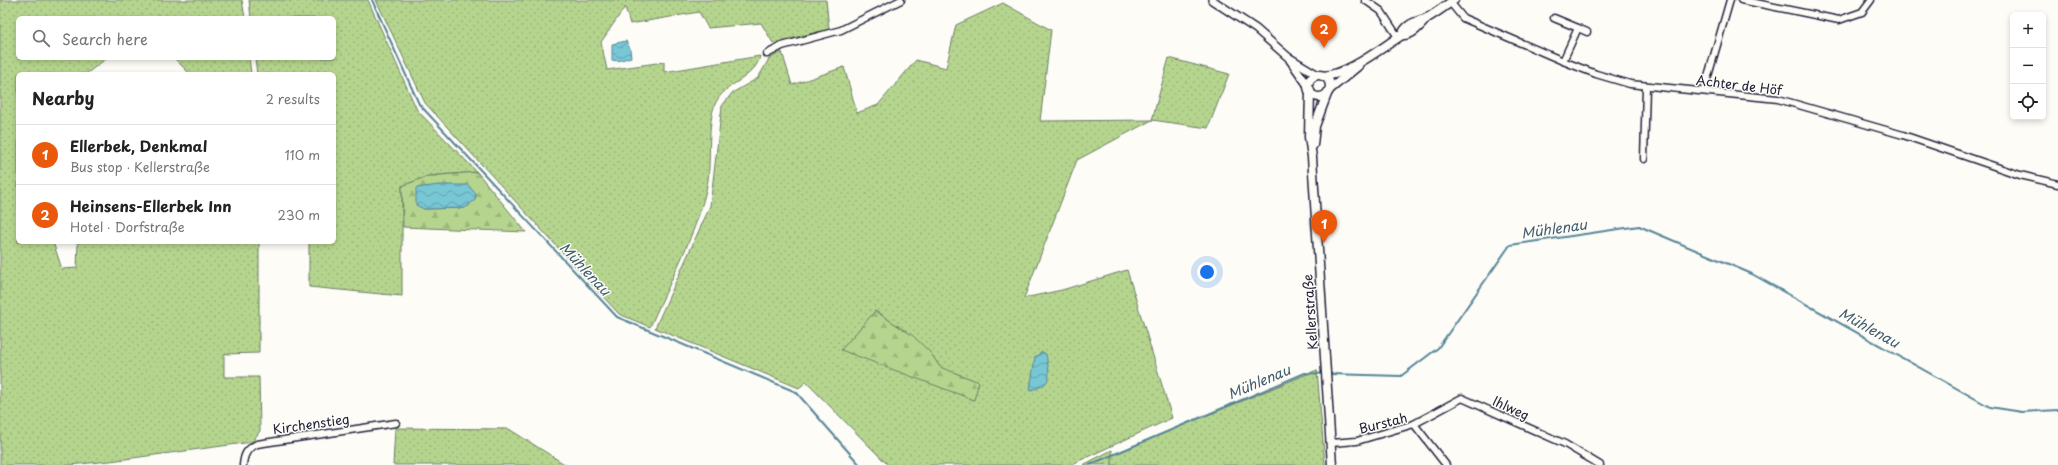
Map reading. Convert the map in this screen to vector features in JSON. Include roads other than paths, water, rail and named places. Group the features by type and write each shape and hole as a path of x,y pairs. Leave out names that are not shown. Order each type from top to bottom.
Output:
{"main road":[{"path":"1372,54 1328,92 1317,96 1309,89 1312,78 1337,74 1400,36 1406,35 1413,31 1427,18 1452,1"},
{"path":"1321,76 1330,83 1328,92"},
{"name":"Kellerstraße","path":"1309,89 1309,137 1312,157 1332,465"},
{"name":"Kellerstraße","path":"1312,157 1315,126 1328,92"}],"street":[{"path":"767,54 782,46 841,30 901,0"},
{"path":"1212,0 1256,29 1288,57 1321,76"},
{"path":"1365,0 1381,11 1400,36"},
{"path":"1704,90 1730,0"},
{"path":"1741,0 1839,20 1862,12 1871,0"},
{"name":"Achter de Höf","path":"1452,1 1463,18 1563,62 1596,74 1646,86 1704,90 1778,99 1903,136 2005,171 2058,184"},
{"path":"1554,18 1587,32"},
{"path":"1563,62 1578,28"},
{"path":"1288,57 1309,89"},
{"path":"1644,159 1646,86"},
{"name":"Ihlweg","path":"1414,424 1462,398 1565,444 1600,465"},
{"name":"Kirchenstieg","path":"243,465 244,456 248,449 257,444 396,423"},
{"name":"Burstah","path":"1331,443 1357,441 1414,424 1446,465"}],"water":[{"path":"626,41 630,49 631,57 618,61 612,60 612,44"},
{"path":"439,185 468,185 476,194 475,200 465,208 424,209 416,205 416,188"},
{"path":"1042,352 1046,354 1049,373 1047,382 1038,388 1030,390 1035,357"}],"waterway":[{"name":"Mühlenau","path":"372,0 419,104 617,317 796,392 860,465"},
{"name":"Mühlenau","path":"1329,374 1401,376 1438,348 1510,245 1639,226 1752,274 1990,407 2022,412 2058,410"},
{"name":"Mühlenau","path":"1089,465 1305,373 1325,374"}],"place":[{"name":"Heinsens-Ellerbek Inn","path":"1324,48"},
{"name":"Ellerbek, Denkmal","path":"1324,243"}]}
